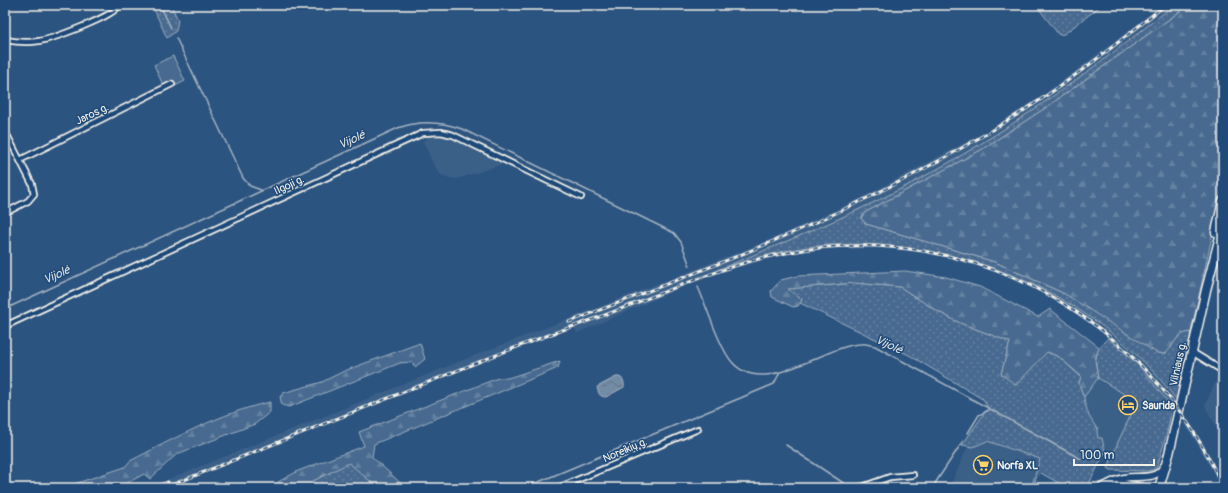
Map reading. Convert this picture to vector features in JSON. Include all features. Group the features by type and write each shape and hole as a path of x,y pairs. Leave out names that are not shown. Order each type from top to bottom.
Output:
{"highway":[{"name":"Vilniaus g.","path":"1219,243 1223,201"},
{"name":"Vilniaus g.","path":"1159,488 1170,454 1206,290 1223,225"}],"main road":[{"path":"1100,488 1123,478 1152,476 1162,470 1170,454"},
{"path":"1112,482 1145,488"}],"street":[{"path":"5,40 26,43 41,41 63,34 113,12 119,6"},
{"name":"Jaros g.","path":"20,160 172,84"},
{"path":"5,130 32,184 34,194 28,201 5,213"},
{"name":"Ilgoji g.","path":"5,326 423,133 441,132 465,140 581,197"},
{"path":"1192,352 1223,372"},
{"name":"Noreikių g.","path":"558,488 698,429"},
{"path":"859,488 890,476 913,475"},
{"path":"572,482 574,488"}],"shaded area":[{"path":"1162,5 1174,5 1044,103 993,137 932,173 869,205 825,226 724,267 805,247 852,244 904,246 951,254 977,262 1030,283 1084,314 1133,353 1176,399 1174,407 1131,358 1107,336 1057,301 1029,286 998,273 951,258 904,250 879,248 830,249 788,254 731,269 685,286 577,333 575,328 557,333 169,488 147,488 471,357 777,237 863,197 988,130 1040,97"},
{"path":"425,134 436,134 452,137 506,163 457,179 441,175 433,164 423,141 427,139"},
{"path":"1219,374 1223,376 1223,439 1205,406"},
{"path":"1098,378 1137,402 1113,456 1105,452 1102,438 1098,438 1097,431 1099,428 1097,429 1089,416 1085,404 1084,397"},
{"path":"1186,415 1206,448 1223,484 1223,488 1220,488 1211,467 1184,423"},
{"path":"987,441 1041,459 1032,485 1035,486 1034,488 950,487 968,446 973,447"}],"green space":[{"path":"152,5 171,5 178,20 176,31 167,38"},
{"path":"1036,5 1102,5 1064,34 1059,35"},
{"path":"1174,5 1189,5 1047,107 981,150 866,212 861,218 866,224 995,262 1065,294 1171,348 1179,337 1191,332 1176,399 1143,362 1106,329 1065,302 1022,279 975,262 928,251 878,245 829,245 801,248 759,257 717,270 880,200 964,154 1026,115 1056,94"},
{"path":"1189,5 1223,5 1223,186 1191,332 1185,333 1178,337 1165,354 1157,353 1065,294 995,262 866,224 861,218 866,212 981,150 1047,107"},
{"path":"173,56 185,81 175,86 172,81 163,85 154,65"},
{"path":"905,271 946,277 980,287 1038,317 1050,309 1099,347 1095,360 1098,378 1084,397 1079,384 1081,376 1059,357 1047,352 1016,385 1001,374 1010,342 960,323 937,311 900,287 854,283 788,289 802,300 798,306 793,307 772,297 771,291 781,280 797,276"},
{"path":"854,283 900,287 937,311 960,323 1010,342 1001,374 1047,352 1059,357 1081,377 1079,384 1085,404 1089,416 1097,429 1099,428 1097,432 1098,438 1102,438 1105,452 1087,488 1067,488 1041,473 1036,478 1034,488 1032,485 1040,459 987,441 973,447 962,445 988,408 984,400 909,355 800,303 802,300 787,289"},
{"path":"1108,338 1139,366 1170,404 1171,411 1169,426 1158,464 1155,469 1149,471 1111,470 1108,468 1118,442 1137,402 1098,378 1096,366 1097,352"},
{"path":"420,343 425,359 415,367 412,362 400,363 289,407 282,405 280,397 283,393 322,382 344,371"},
{"path":"560,361 558,368 374,444 372,457 406,488 378,488 349,463 311,482 312,488 281,488 278,482 298,471 364,446 359,432 498,378 508,378"},
{"path":"270,402 270,412 255,424 177,454 150,479 144,474 118,488 50,488 68,486 125,467 130,461 198,427 233,413"},
{"path":"349,462 378,488 312,488 311,482"}],"water":[{"path":"616,377 623,379 624,387 606,397 600,395 597,387"}],"waterway":[{"path":"160,5 171,28"},
{"path":"176,38 243,178 250,186 261,190"},
{"name":"Vijolė","path":"5,309 398,128 406,125 430,122 446,124 462,129 674,233 681,242 690,266"},
{"name":"Vijolė","path":"698,287 727,356 745,372 760,375 777,373 794,368 845,347 862,344 875,346 1081,459"},
{"path":"524,488 774,384 779,374"},
{"path":"968,433 979,415 989,410"},
{"path":"932,488 963,441"},
{"path":"786,445 851,488"}],"railway":[{"path":"569,322 719,264 793,233 910,176 976,140 1040,100 1088,66 1165,5"},
{"path":"164,488 495,355 606,315 710,274 737,265 791,252 859,246 925,251 988,268 1048,295 1102,331 1151,376 1191,428 1223,488"},
{"path":"154,488 168,482"}],"place":[{"name":"Saurida","path":"1128,405"},
{"name":"Norfa XL","path":"983,465"}]}
